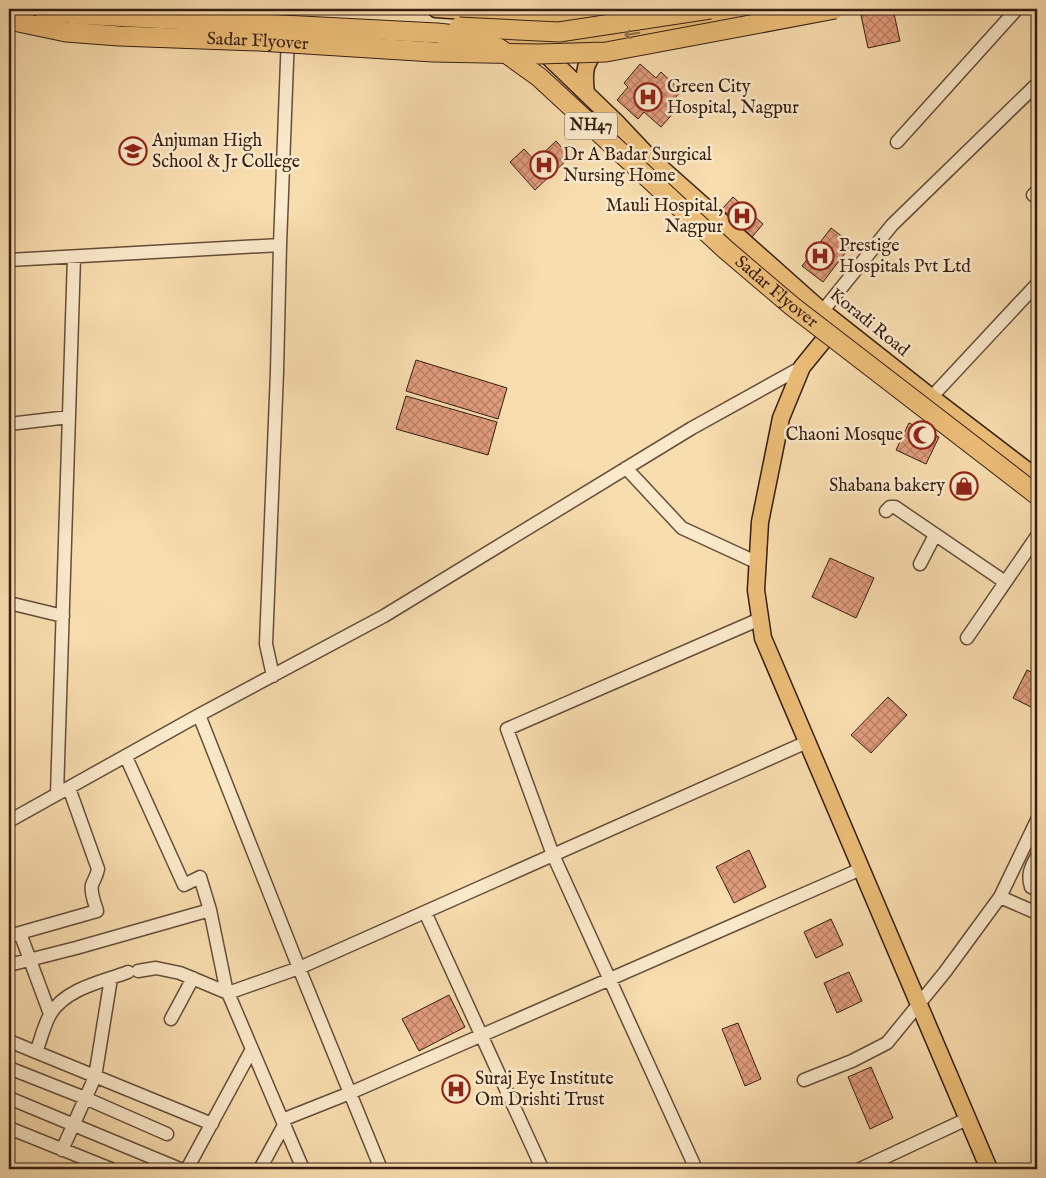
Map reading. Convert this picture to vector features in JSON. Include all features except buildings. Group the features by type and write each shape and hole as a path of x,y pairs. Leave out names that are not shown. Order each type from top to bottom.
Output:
{"highway":[{"name":"Sadar Flyover","path":"43,9 74,14 474,37 500,49 539,77 725,249 792,306 1037,495"},
{"name":"Sadar Flyover","path":"168,9 423,26 475,19 560,32 710,9"},
{"name":"Sadar Flyover","path":"9,20 66,32 119,36 268,42 433,52 539,54 606,52 834,9"},
{"name":"Sadar Flyover","path":"475,19 545,75 708,226 788,296 1037,487"}],"main road":[{"path":"13,9 62,21 246,36 502,44 576,43 784,9"},
{"path":"436,9 475,19 508,14 556,14 633,9"},
{"name":"Koradi Road","path":"508,14 541,43 586,93 650,158 822,312 1037,478"},
{"path":"475,19 502,44"},
{"path":"586,93 584,76 587,61 604,39"},
{"name":"NH47","path":"502,44 559,102 720,254 822,341 1037,501"},
{"path":"837,324 802,367 781,418 760,522 756,590 763,638 989,1169"}],"street":[{"path":"273,676 266,644 289,9"},
{"path":"897,142 1017,9"},
{"path":"808,329 892,225 1037,84"},
{"path":"9,260 280,246"},
{"path":"57,794 74,256"},
{"path":"918,414 931,397 973,355 1037,284"},
{"path":"9,820 126,757 198,715 384,616 692,428 802,367"},
{"path":"9,424 69,418"},
{"path":"626,468 682,528 758,563"},
{"path":"886,511 890,507 895,507 1005,582"},
{"path":"920,564 935,535"},
{"path":"967,638 1037,536"},
{"path":"9,604 63,616"},
{"path":"696,1169 553,855 507,729 760,618"},
{"path":"198,715 381,1169"},
{"path":"36,1052 50,1014 64,998 111,978 133,971 156,968 180,973 228,993 299,968 807,742"},
{"path":"126,757 184,885 200,877 210,910 228,993 303,1169"},
{"path":"50,1014 30,960 14,935 97,910 91,886 98,869 69,788"},
{"path":"804,1080 852,1061 887,1042 945,972 1000,897 1037,824"},
{"path":"1037,856 1029,870 1031,887 1037,890"},
{"path":"260,1169 283,1123 861,870"},
{"path":"1000,897 1037,913"},
{"path":"9,965 210,910"},
{"path":"425,912 540,1168"},
{"path":"62,1150 95,1076 111,978"},
{"path":"171,1019 193,978"},
{"path":"9,1042 212,1124"},
{"path":"188,1169 252,1049"},
{"path":"9,1068 85,1098 167,1134"},
{"path":"9,1098 180,1169"},
{"path":"860,1169 967,1118"},
{"path":"9,1128 111,1169"}],"place":[{"name":"Green City Hospital, Nagpur","path":"648,97"},
{"name":"Anjuman High School & Jr College","path":"133,151"},
{"name":"Dr A Badar Surgical Nursing Home","path":"544,165"},
{"name":"Mauli Hospital, Nagpur","path":"742,216"},
{"name":"Prestige Hospitals Pvt Ltd","path":"820,256"},
{"name":"Chaoni Mosque","path":"922,435"},
{"name":"Shabana bakery","path":"964,486"},
{"name":"Suraj Eye Institute Om Drishti Trust","path":"456,1089"}]}
